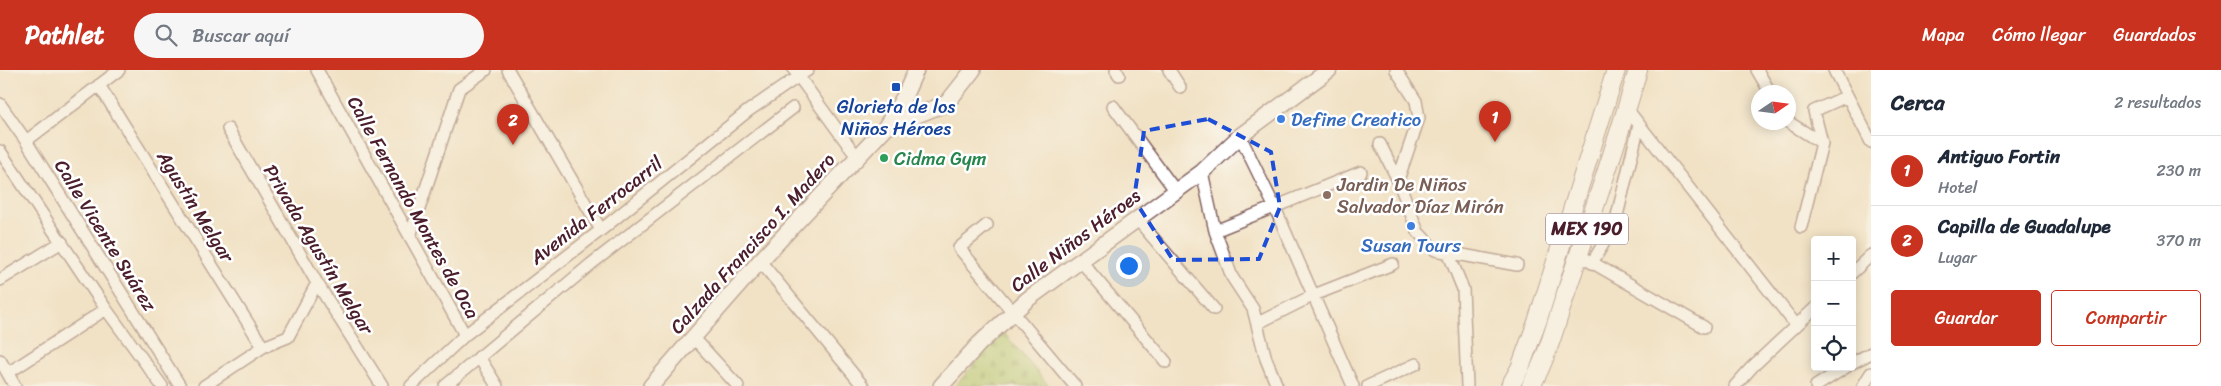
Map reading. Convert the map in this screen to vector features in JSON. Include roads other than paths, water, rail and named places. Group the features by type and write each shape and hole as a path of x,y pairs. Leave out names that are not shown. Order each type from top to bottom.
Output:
{"main road":[{"name":"Calzada Francisco I. Madero","path":"651,386 760,262 885,128 904,97 916,70"},
{"name":"Calzada Francisco I. Madero","path":"885,128 947,103 973,70"},
{"name":"Calle Niños Héroes","path":"941,386 979,344 1012,313 1080,260 1202,172 1240,136 1329,70"},
{"name":"MEX 190","path":"1510,386 1520,368 1537,322 1616,70"},
{"name":"MEX 190","path":"1531,386 1538,375 1586,259 1638,70"}],"street":[{"path":"26,141 119,70"},
{"name":"Calle Fernando Montes de Oca","path":"317,70 465,334"},
{"path":"410,236 459,89 486,70"},
{"path":"508,70 601,230"},
{"path":"1169,70 1180,87"},
{"path":"1396,70 1416,101 1419,118 1398,180"},
{"path":"1757,70 1766,85"},
{"path":"1834,70 1847,96 1866,122 1871,142"},
{"path":"800,72 857,157"},
{"name":"Avenida Ferrocarril","path":"412,386 465,334 601,230 748,111 800,72"},
{"name":"Agustín Melgar","path":"99,84 263,347"},
{"path":"1801,228 1822,143 1814,111 1847,96"},
{"name":"Calle Vicente Suárez","path":"0,104 26,141 180,386"},
{"path":"1114,106 1175,190"},
{"path":"445,386 591,264 793,108"},
{"path":"1627,109 1796,325"},
{"path":"1639,125 1615,224 1586,259 1704,327"},
{"path":"1796,127 1822,143"},
{"name":"Privada Agustín Melgar","path":"228,129 318,283 382,386"},
{"path":"1240,136 1275,208 1353,386"},
{"path":"1380,144 1398,180 1418,232 1435,250 1517,265"},
{"path":"0,151 156,384"},
{"path":"1202,172 1215,230 1232,277 1253,309 1266,359 1277,386"},
{"path":"1215,230 1275,208 1361,172"},
{"path":"1137,219 1214,309"},
{"path":"987,225 959,248 1075,386"},
{"path":"0,280 62,242"},
{"path":"1448,252 1463,289 1467,386"},
{"path":"1856,269 1871,255"},
{"path":"1080,260 1166,362"},
{"path":"760,262 863,386"},
{"path":"1258,323 1314,295 1393,264"},
{"path":"204,386 263,347 288,338 318,283"},
{"path":"8,373 106,309"},
{"path":"1736,386 1752,367 1811,312"},
{"path":"693,337 738,386"},
{"path":"1856,361 1871,353"},
{"path":"479,357 497,386"},
{"path":"0,360 15,386"},
{"path":"1368,386 1416,364"},
{"path":"1816,386 1840,371"},
{"path":"1863,386 1871,373"}],"place":[{"name":"Glorieta de los Niños Héroes","path":"896,87"},
{"name":"Define Creatico","path":"1281,119"},
{"name":"Antiguo Fortin","path":"1495,142"},
{"name":"Capilla de Guadalupe","path":"513,145"},
{"name":"Cidma Gym","path":"884,158"},
{"name":"Jardin De Niños Salvador Díaz Mirón","path":"1327,195"},
{"name":"Susan Tours","path":"1411,226"}]}
